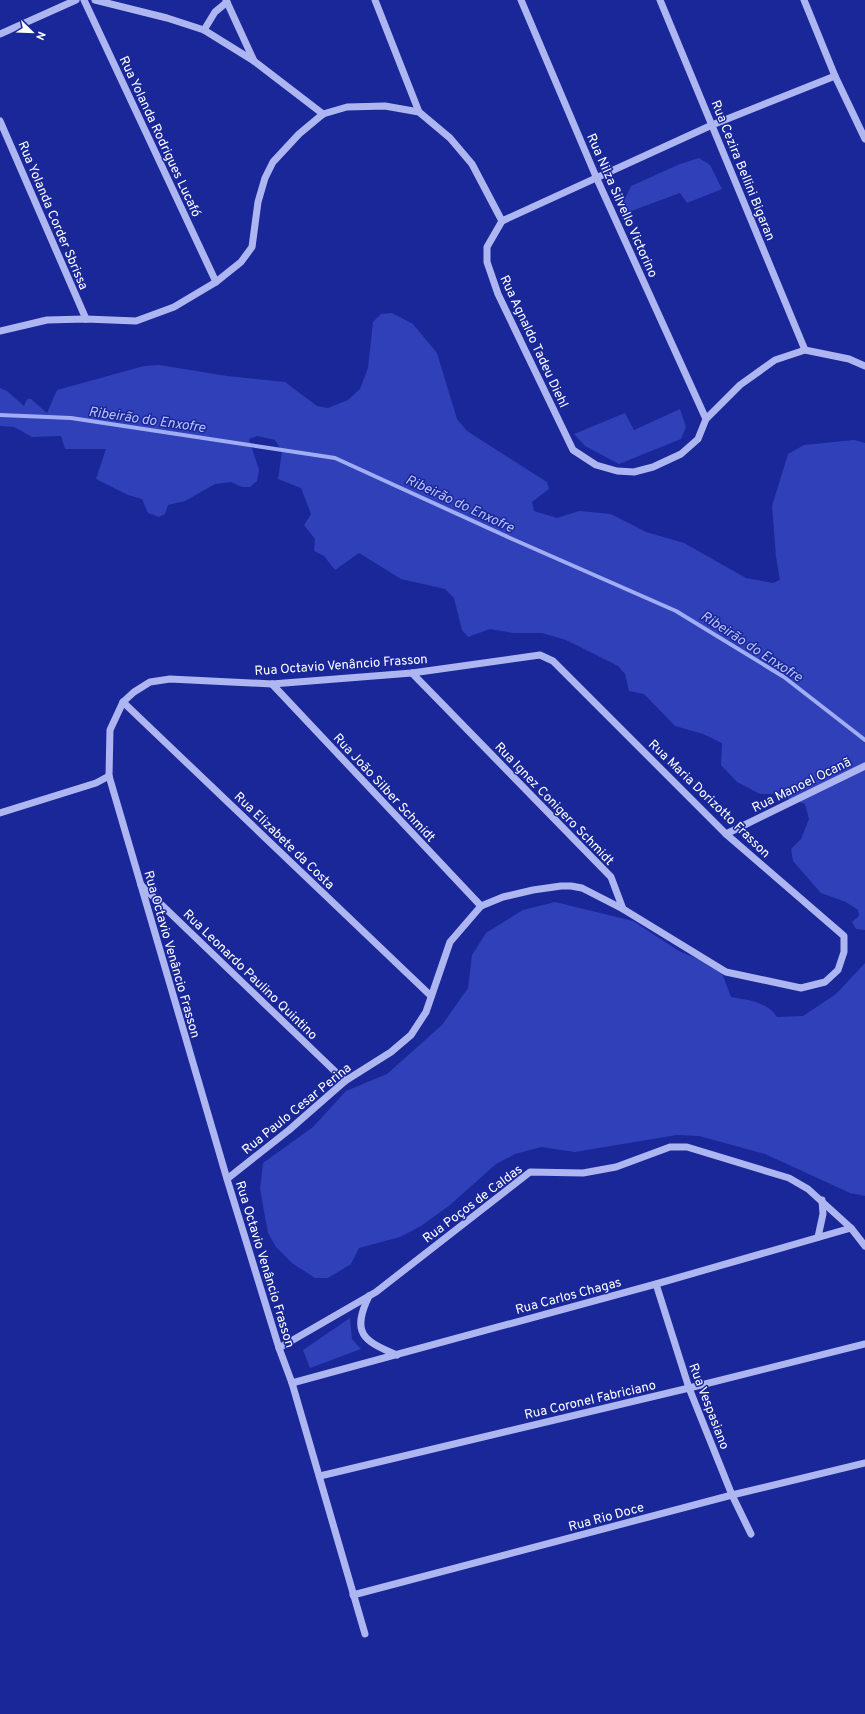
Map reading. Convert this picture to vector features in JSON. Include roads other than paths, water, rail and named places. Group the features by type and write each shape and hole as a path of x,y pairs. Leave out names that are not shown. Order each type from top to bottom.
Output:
{"street":[{"path":"0,34 76,0"},
{"name":"Rua Yolanda Rodrigues Lucafó","path":"84,0 216,282"},
{"path":"95,0 167,18 204,30 254,61 323,114"},
{"path":"375,0 418,112"},
{"name":"Rua Nilza Silvello Victorino","path":"521,0 597,179 706,419"},
{"name":"Rua Cezira Bellini Bigaran","path":"660,0 805,350"},
{"path":"804,0 835,76 865,139"},
{"path":"204,30 215,12 227,1 254,61"},
{"path":"0,331 47,320 86,319 136,321 174,307 216,282 241,262 252,247 258,202 265,178 273,162 299,134 323,114 347,107 385,106 418,112 450,138 472,164 502,221 597,179 712,125 835,76"},
{"name":"Rua Yolanda Corder Sbrissa","path":"0,121 86,319"},
{"name":"Rua Agnaldo Tadeu Diehl","path":"502,221 487,247 487,262 498,294 573,450 596,465 617,471 634,472 653,467 681,454 698,439 706,419 740,385 775,360 805,350 849,359 865,366"},
{"name":"Rua Octavio Venâncio Frasson","path":"365,1634 292,1383 279,1348 227,1179 109,776 110,730 123,702 134,692 150,682 170,679 272,684 412,673 540,655 553,661"},
{"name":"Rua Maria Dorizotto Frasson","path":"553,661 726,834 844,936 844,952 838,970 826,982 801,988 726,972 623,909"},
{"name":"Rua Ignez Conigero Schmidt","path":"412,673 610,877 623,909"},
{"name":"Rua João Silber Schmidt","path":"272,684 481,906"},
{"name":"Rua Elizabete da Costa","path":"123,702 431,996"},
{"name":"Rua Manoel Ocanã","path":"726,834 865,766"},
{"path":"0,813 96,783 109,776"},
{"name":"Rua Leonardo Paulino Quintino","path":"140,885 345,1081"},
{"name":"Rua Paulo Cesar Perina","path":"227,1179 289,1130 345,1081 391,1052 410,1034 426,1012 450,942 481,906 503,897 533,890 570,886 582,888 623,909"},
{"name":"Rua Poços de Caldas","path":"279,1348 369,1296 530,1172 583,1173 616,1167 670,1147 687,1147 789,1178 808,1189 822,1200 850,1228 865,1246"},
{"path":"818,1237 823,1214 822,1200"},
{"name":"Rua Carlos Chagas","path":"292,1383 656,1284 850,1228"},
{"name":"Rua Vespasiano","path":"656,1284 689,1388 732,1495 751,1534"},
{"path":"369,1296 361,1312 361,1327 364,1337 374,1345 397,1355"},
{"name":"Rua Coronel Fabriciano","path":"320,1476 689,1388 865,1344"},
{"name":"Rua Rio Doce","path":"353,1595 732,1495 865,1463"}],"waterway":[{"name":"Ribeirão do Enxofre","path":"0,415 71,418 335,458 510,538 676,611 784,677 865,740"}]}
